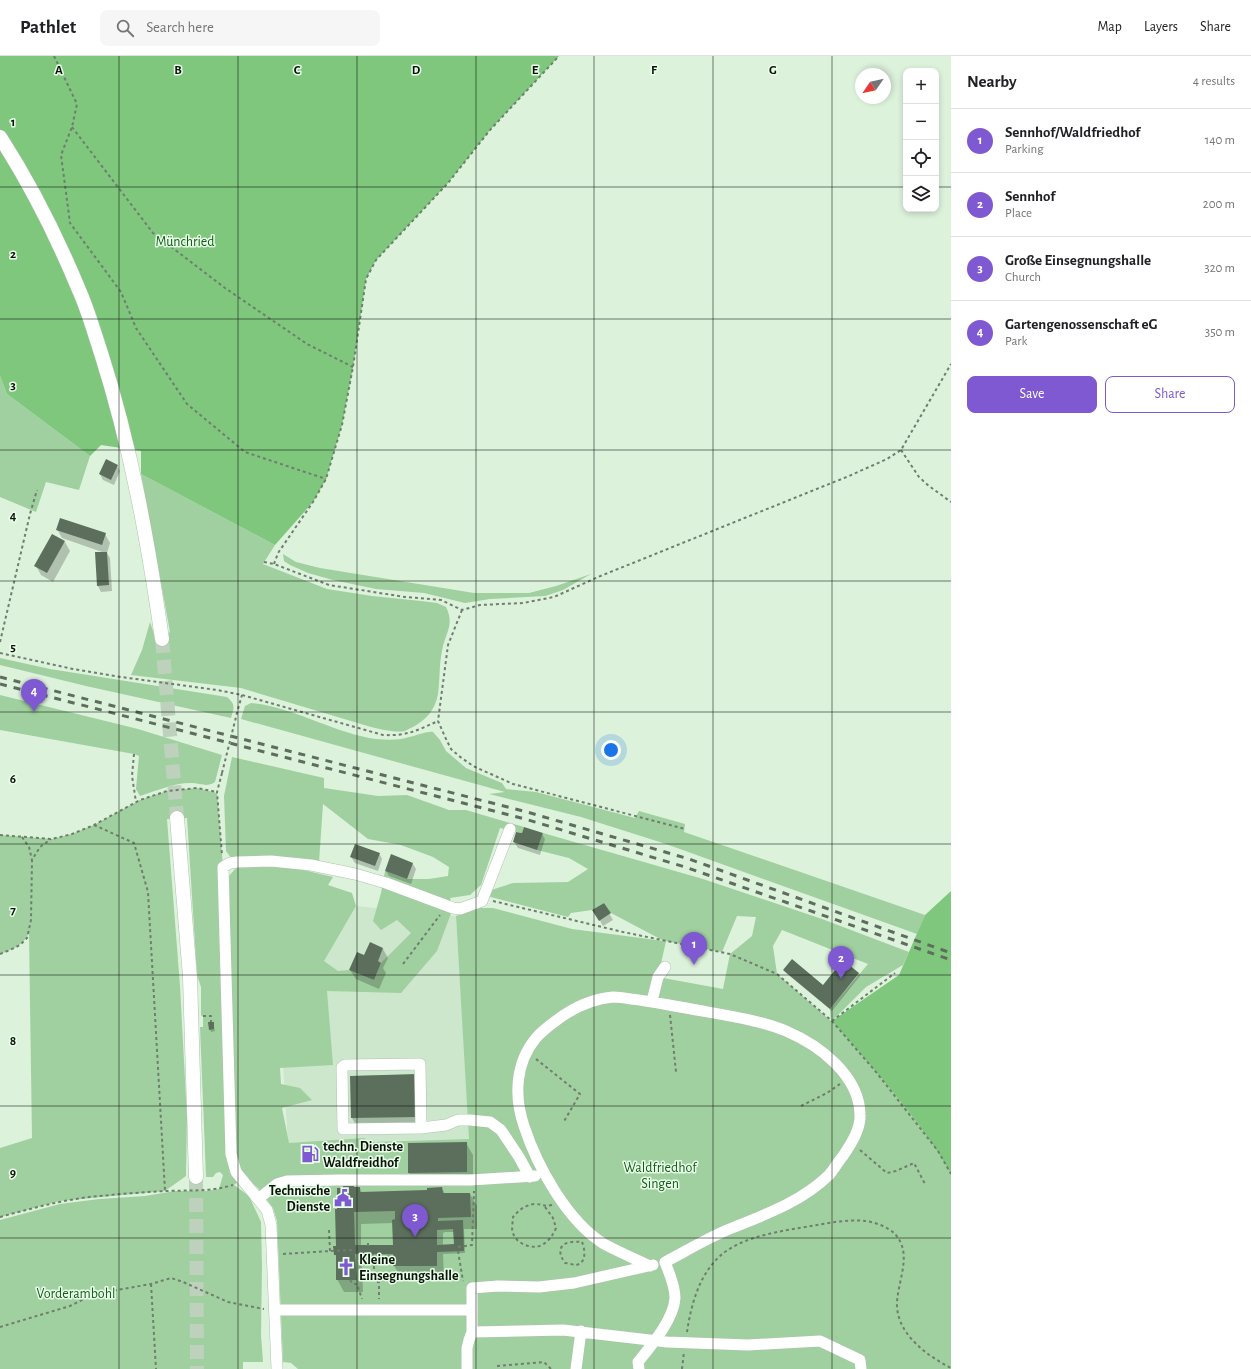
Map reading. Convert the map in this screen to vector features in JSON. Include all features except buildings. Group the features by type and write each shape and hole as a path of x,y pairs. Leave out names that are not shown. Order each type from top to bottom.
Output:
{"main road":[{"path":"0,137 40,206 79,290 114,391 130,455 146,534 162,639"},
{"path":"176,818 190,977 196,1177"}],"lane":[{"path":"277,1369 272,1255 270,1225 267,1210 236,1172 232,1154 223,867 230,863 237,862 271,861 311,865 355,874 386,883 447,906 460,909 482,901 510,829"},
{"path":"652,1001 658,977 665,967"},
{"path":"467,1369 468,1340 472,1332 472,1288 498,1286 539,1287 574,1283 650,1266 665,1262 726,1231 783,1208 812,1189 831,1173 847,1150 857,1133 861,1114 856,1093 848,1076 834,1061 817,1047 787,1031 765,1024 652,1001 614,997 586,1002 569,1011 545,1029 536,1038 528,1052 518,1077 517,1090 519,1111 531,1146 546,1176 563,1202 582,1226 602,1243 650,1266"},
{"path":"421,1128 420,1064 346,1065 342,1068 343,1129 421,1128 446,1125 458,1120 490,1122 501,1130 530,1177"},
{"path":"258,1199 277,1184 287,1181 474,1180 546,1176"},
{"path":"639,1369 638,1362 655,1340 670,1316 675,1298 673,1285 665,1262"},
{"path":"275,1310 472,1310"},
{"path":"472,1332 563,1330 685,1343 748,1345 820,1341 860,1360 861,1369"},
{"path":"576,1369 580,1331"}],"path":[{"path":"274,564 278,553 313,502 326,479 342,425 353,367 366,279 376,260 448,183 490,130 559,56"},
{"path":"56,57 77,104 72,128 60,155 70,223 121,292 136,328 187,404 245,452 326,479"},
{"path":"72,128 153,233 225,288 307,344 353,367"},
{"path":"264,562 274,564 329,585 405,597 441,600 462,610 480,605 523,603 554,597 620,568 849,476 887,459 901,450 951,364"},
{"path":"901,450 919,477 951,502"},
{"path":"0,642 37,490"},
{"path":"462,610 448,645 438,721 446,739 452,749 459,756 473,766 513,784 685,829"},
{"path":"0,653 73,670 217,690 242,695 383,735 398,736 410,733 438,721"},
{"path":"223,867 217,792 242,695"},
{"path":"134,754 132,776 136,802"},
{"path":"0,835 52,839 72,834 94,825 136,802 167,791 197,788 217,792"},
{"path":"94,825 134,843 148,892 165,1191"},
{"path":"0,954 20,945 27,938 31,920 32,860 29,847 22,837"},
{"path":"32,860 40,847 52,839"},
{"path":"482,901 495,901 622,932 730,954 777,974 832,1021 876,1072 938,1151 951,1174"},
{"path":"403,964 447,906"},
{"path":"832,1021 895,973"},
{"path":"667,1004 672,1024 676,1072"},
{"path":"528,1052 580,1094 563,1123"},
{"path":"801,1106 827,1093 845,1080 848,1076"},
{"path":"868,1157 886,1173 896,1171 914,1163 924,1184"},
{"path":"0,1218 60,1201 98,1196 165,1191 206,1191 233,1185 242,1179"},
{"path":"458,1246 472,1245 474,1180"},
{"path":"546,1206 553,1218 556,1228 551,1238 541,1246 529,1247 518,1242 513,1233 513,1217 522,1208 536,1204 546,1206 563,1202"},
{"path":"682,1369 690,1312 695,1297 703,1279 711,1266 720,1256 732,1248 755,1237 832,1222 850,1221 866,1221 884,1227 894,1233 902,1246 904,1257 897,1307 901,1322 922,1350 951,1368"},
{"path":"329,1230 330,1251"},
{"path":"582,1242 585,1249 584,1257 581,1263 575,1265 566,1263 560,1256 561,1248 565,1243 574,1241 582,1242 594,1235"},
{"path":"272,1255 355,1250"},
{"path":"458,1251 463,1283 472,1288"},
{"path":"373,1254 375,1282 379,1282 379,1310"},
{"path":"0,1327 70,1306 94,1294 151,1284 171,1278 228,1302 250,1307 275,1310"},
{"path":"350,1280 353,1284 357,1284 362,1296 363,1310"},
{"path":"151,1284 156,1369"},
{"path":"497,1366 544,1362 551,1369"}],"shaded area":[{"path":"356,906 456,916 470,1139 288,1143 278,989"}],"green space":[{"name":"Münchried","path":"0,56 559,56 490,130 448,183 376,260 366,279 353,367 342,425 326,479 313,502 275,545 141,474 141,451 101,445 90,456 7,394 0,376"},
{"path":"0,376 7,394 90,456 79,490 46,482 36,512 0,497"},
{"path":"141,474 275,545 263,564 327,589 372,596 437,603 446,607 450,619 441,656 437,700 430,714 418,724 405,731 392,731 371,727 241,688 131,675 142,650 150,622 154,634 162,639 170,632"},
{"path":"283,554 296,562 320,568 474,593 529,593 556,586 591,574 563,590 545,596 490,599 465,603 424,593 376,589 333,580 308,573 290,565 284,561"},
{"path":"0,658 50,669 227,697 234,706 233,711 231,718 86,686 0,665"},
{"path":"0,695 138,729 222,755 215,782 209,785 190,783 178,784 140,796 136,789 139,756 0,730"},
{"path":"251,703 281,709 339,730 369,738 394,740 427,732 433,732 440,740 446,751 466,768 502,783 506,789 536,792 635,818 639,811 685,824 684,832 925,915 917,934 666,844 581,817 489,794 505,792 241,719 245,706"},
{"name":"Waldfriedhof Singen","path":"232,757 324,778 324,788 378,796 407,795 449,810 466,810 524,827 522,833 500,828 481,885 470,895 450,898 453,908 437,951 401,993 327,991 333,1065 280,1068 281,1084 300,1088 312,1100 282,1108 289,1143 365,1138 366,1142 469,1139 456,916 478,908 493,908 572,929 664,941 611,913 604,903 592,910 571,913 568,917 479,894 513,883 568,882 588,869 569,858 537,850 543,833 703,879 822,919 909,952 903,965 866,987 832,1021 911,1114 951,1174 951,1369 298,1369 291,1363 283,1362 277,1221 273,1208 258,1188 244,1176 237,1158 233,1085 229,876 235,869 245,865 295,868 333,877 328,885 352,893 356,906 324,961 338,971 349,970 374,980 381,963 411,933 397,920 381,930 373,921 381,893 385,871 407,879 429,879 448,876 449,867 433,857 401,845 368,839 323,804 319,862 231,858 226,851 224,796","holes":["737,916 756,917 752,936 730,954 723,989 658,977 666,941 722,952","782,930 868,964 830,1009 831,1021 777,974 773,946"]},
{"name":"Vorderambohl","path":"197,788 217,793 223,867 231,1154 242,1179 234,1185 249,1196 261,1222 261,1335 263,1362 243,1362 243,1369 0,1369 0,1220 60,1204 99,1199 145,1196 175,1191 206,1191 219,1189 223,1175 220,1172 216,1173 213,1177 206,1177 200,1027 203,1027 203,1017 201,1015 201,987 197,975 187,818 167,819 180,986 187,1117 186,1176 165,1191 60,1201 0,1217 0,1148 32,1138 29,933 24,941 18,946 0,954 0,835 52,839 72,834 94,825 140,800 167,791"},
{"path":"951,891 951,1174 911,1114 832,1021 899,975 925,915"}],"tunnel":[{"path":"162,639 177,818"},
{"path":"196,1177 197,1369"}],"railway":[{"path":"0,677 527,812 689,859 951,953"},
{"path":"0,684 525,819 685,867 951,960"}],"place":[{"name":"Gartengenossenschaft eG","path":"34,712"},
{"name":"Sennhof/Waldfriedhof","path":"694,965"},
{"name":"Sennhof","path":"841,979"},
{"name":"techn. Dienste Waldfreidhof","path":"310,1154"},
{"name":"Technische Dienste","path":"343,1198"},
{"name":"Große Einsegnungshalle","path":"415,1237"},
{"name":"Kleine Einsegnungshalle","path":"346,1267"}]}
